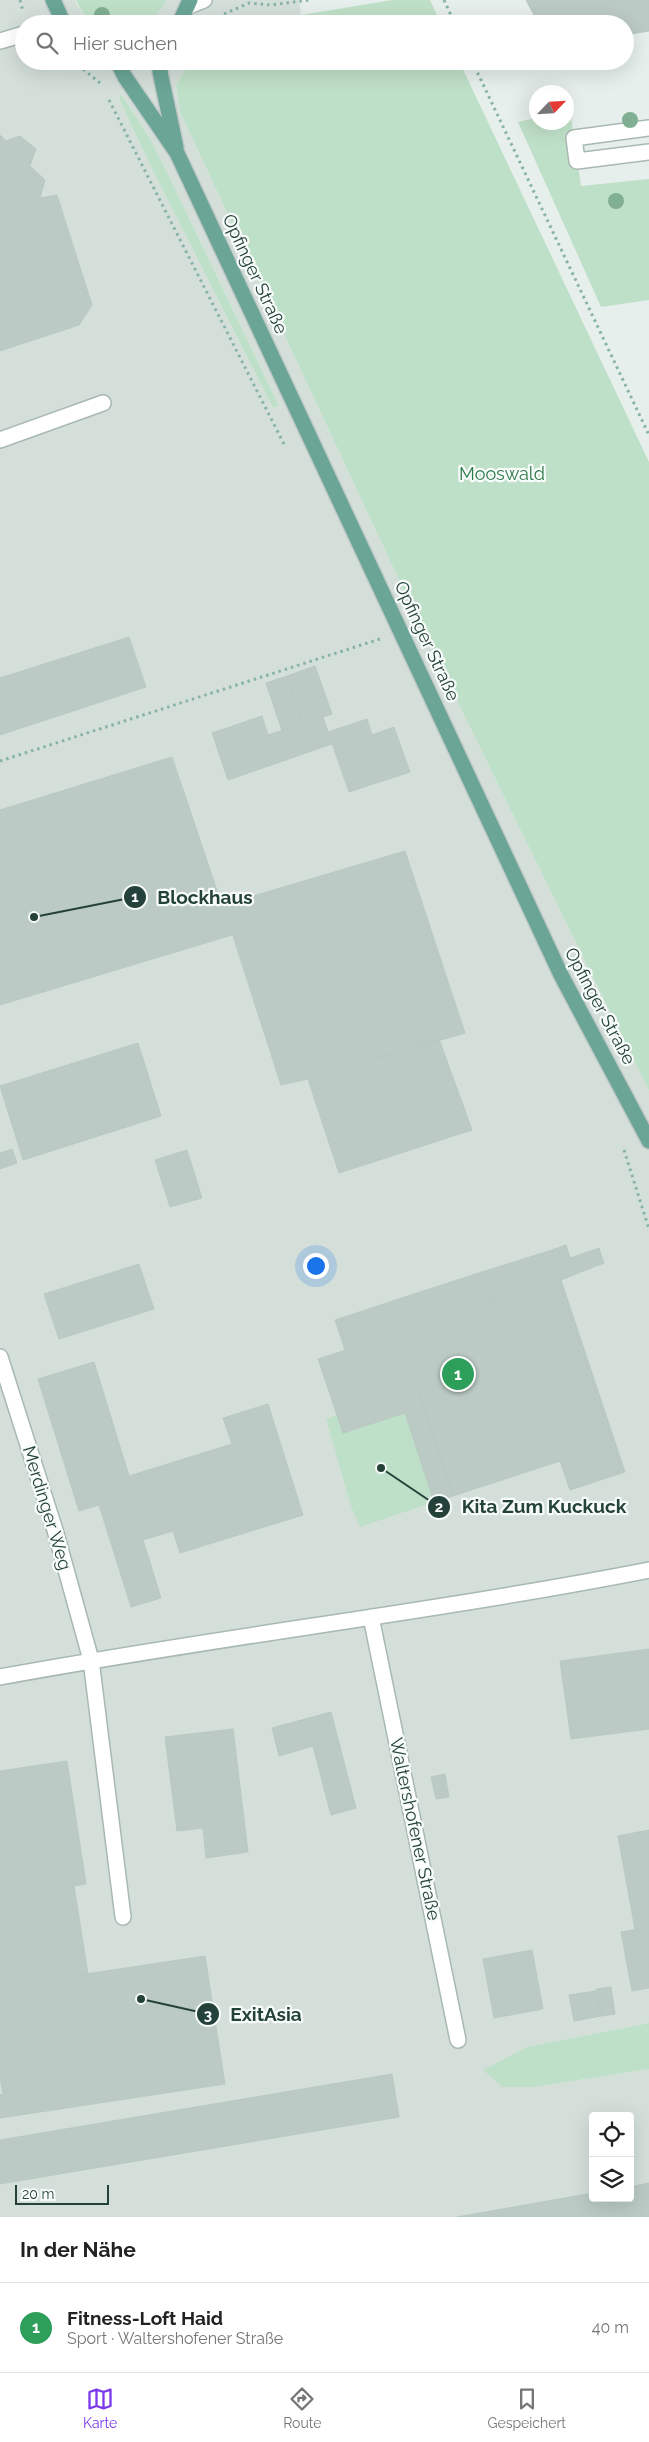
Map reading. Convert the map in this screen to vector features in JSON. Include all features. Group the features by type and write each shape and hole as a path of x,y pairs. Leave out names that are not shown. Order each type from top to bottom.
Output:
{"main road":[{"path":"53,0 60,15"},
{"path":"183,15 189,3"},
{"name":"Opfinger Straße","path":"121,70 177,153 561,975 649,1141"},
{"name":"Opfinger Straße","path":"160,70 177,153"}],"street":[{"path":"189,3 204,0"},
{"path":"0,41 15,37"},
{"path":"649,128 574,138 577,161 649,152"},
{"path":"0,440 103,402"},
{"name":"Merdinger Weg","path":"0,1358 55,1530 92,1660 123,1916"},
{"path":"0,1677 92,1660 371,1617 649,1570"},
{"name":"Waltershofener Straße","path":"371,1617 458,2040"}],"path":[{"path":"223,15 249,1 271,5 309,0"},
{"path":"444,0 451,15"},
{"path":"84,70 101,83"},
{"path":"476,70 649,435"},
{"path":"0,760 383,638"}],"shaded area":[{"path":"0,0 75,0 85,15 15,15 15,70 185,70 176,85 180,112 429,644 649,1091 649,2023 528,2047 535,2087 649,2069 649,2217 0,2217","holes":["121,94 148,135 279,406 273,408 152,169 119,99"]},
{"path":"166,0 299,0 301,15 155,15"}],"green space":[{"path":"76,0 166,0 155,15 85,15"},
{"path":"392,0 430,0 437,15 301,15"},
{"name":"Mooswald","path":"185,70 463,70 649,462 649,1091 429,644 180,112 176,85"},
{"path":"121,94 148,135 168,174 279,406 273,408 152,169 119,99"},
{"path":"529,120 529,130 573,130 581,186 649,179 649,300 601,307 518,122"},
{"path":"405,1413 434,1502 360,1527 351,1506 326,1419 337,1415 343,1433"},
{"path":"649,2023 649,2069 535,2087 502,2087 483,2070 527,2047"}],"building":[{"path":"526,0 649,0 649,31 634,34 634,15 534,15"},
{"path":"0,135 6,141 20,136 36,149 30,166 45,180 40,198 57,195 92,305 79,325 0,351"},
{"path":"129,637 146,687 0,735 0,678"},
{"path":"315,666 332,714 303,724 287,676"},
{"path":"287,676 303,724 282,731 266,683"},
{"path":"262,716 268,735 323,717 332,744 228,780 212,733"},
{"path":"367,719 372,735 394,727 410,772 349,792 328,732"},
{"path":"172,757 232,935 0,1005 0,810"},
{"path":"405,851 465,1033 308,1079 281,1085 223,905"},
{"path":"439,1039 472,1130 339,1173 308,1079"},
{"path":"138,1043 161,1116 23,1160 0,1086"},
{"path":"12,1149 17,1163 0,1169 0,1153"},
{"path":"187,1150 202,1198 170,1207 155,1160"},
{"path":"566,1245 570,1258 599,1248 604,1263 561,1280 552,1250"},
{"path":"552,1250 561,1280 491,1303 482,1272"},
{"path":"139,1264 154,1309 59,1339 44,1294"},
{"path":"482,1272 491,1303 421,1325 411,1295"},
{"path":"561,1280 625,1472 570,1490 560,1461 453,1496 418,1389 337,1415 318,1359"},
{"path":"411,1295 421,1325 345,1350 335,1320"},
{"path":"94,1362 129,1476 232,1444 223,1418 268,1404 303,1515 180,1553 173,1531 143,1540 161,1598 131,1607 99,1505 79,1511 38,1379"},
{"path":"418,1389 453,1496 434,1502 405,1413 343,1433 337,1415"},
{"path":"649,1649 649,1729 571,1739 560,1661"},
{"path":"331,1712 356,1808 331,1815 313,1746 279,1756 272,1728"},
{"path":"233,1729 248,1852 206,1858 203,1828 177,1831 165,1737"},
{"path":"67,1761 86,1884 0,1899 0,1771"},
{"path":"445,1774 449,1797 436,1799 431,1777"},
{"path":"649,1830 649,1927 635,1929 618,1836"},
{"path":"74,1886 88,1974 0,1987 0,1899"},
{"path":"649,1927 649,1988 632,1991 621,1932"},
{"path":"532,1950 543,2009 494,2018 483,1959"},
{"path":"205,1956 225,2084 0,2118 0,2095 3,2094 0,2077 0,1987"},
{"path":"611,1987 615,2014 601,2016 596,1989"},
{"path":"596,1991 601,2016 574,2021 569,1995"},
{"path":"392,2074 399,2117 0,2184 0,2140"},
{"path":"649,2183 649,2217 457,2217 589,2194 589,2202 634,2202 634,2186"}],"place":[{"name":"Blockhaus","path":"34,917"},
{"name":"Fitness-Loft Haid","path":"458,1374"},
{"name":"Kita Zum Kuckuck","path":"381,1468"},
{"name":"ExitAsia","path":"141,1999"}]}
